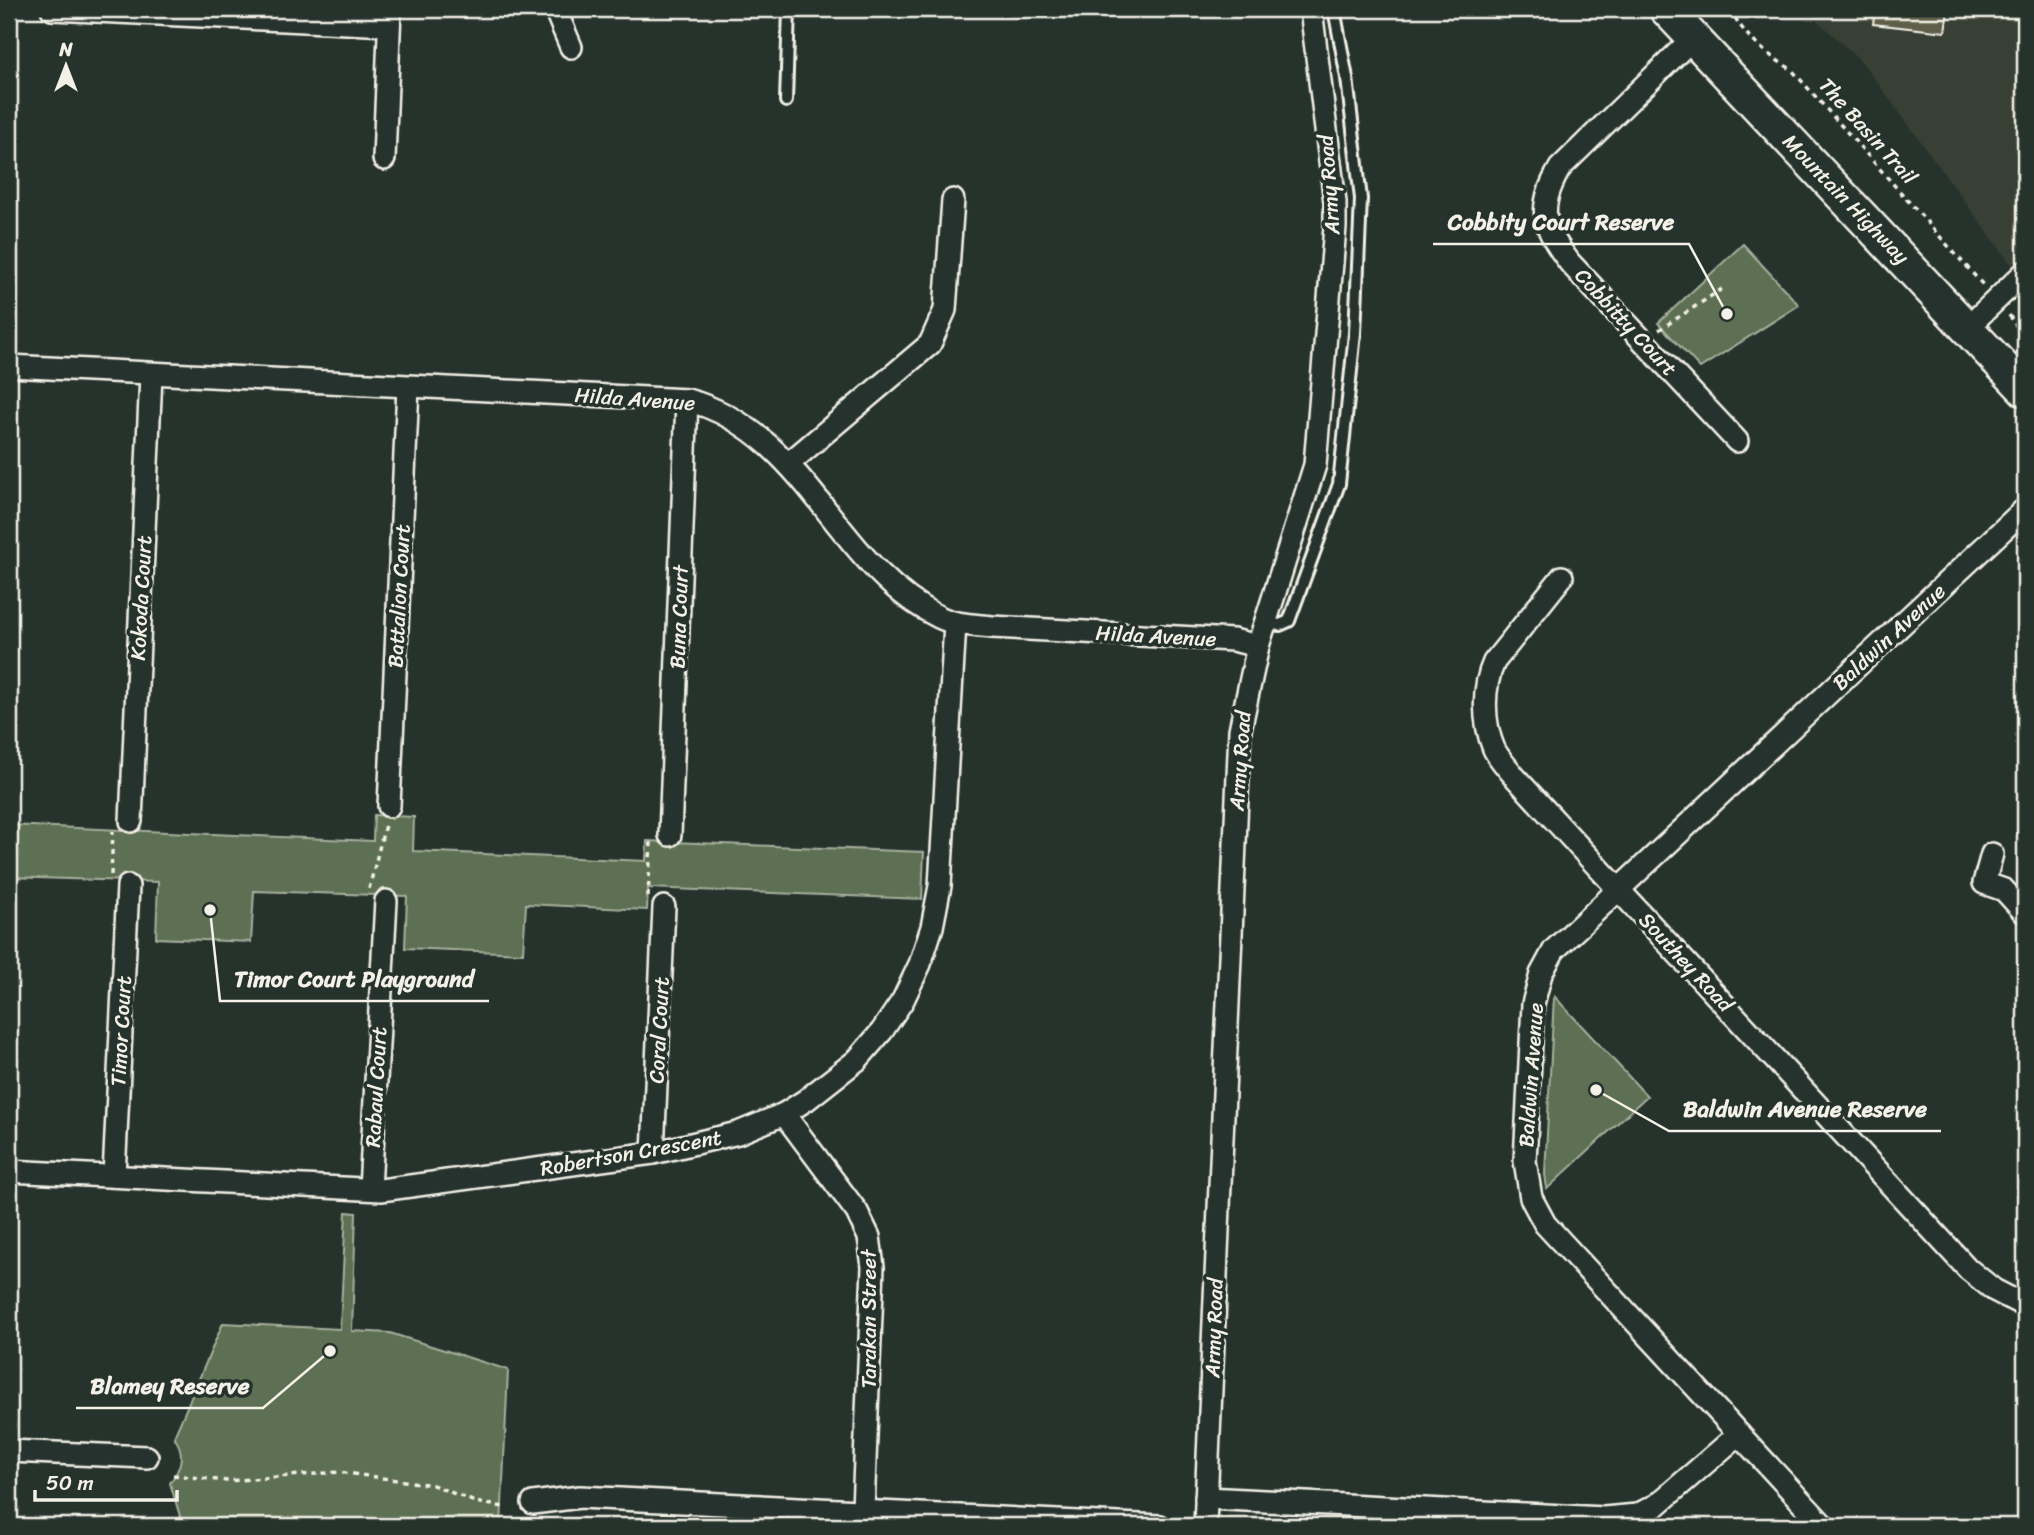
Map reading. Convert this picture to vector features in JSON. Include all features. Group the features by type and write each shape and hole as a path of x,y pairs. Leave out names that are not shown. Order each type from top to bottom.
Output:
{"main road":[{"name":"Mountain Highway","path":"1666,9 2025,390"}],"street":[{"path":"52,9 390,17 384,159"},
{"path":"555,9 571,47"},
{"name":"Army Road","path":"1205,1526 1240,730 1258,646 1315,465 1335,227 1335,202 1311,9"},
{"name":"Cobbitty Court","path":"1693,38 1560,168 1548,189 1544,215 1552,239 1570,263 1737,441"},
{"path":"788,464 930,344 945,310 953,200"},
{"path":"1968,327 2025,272"},
{"name":"Hilda Avenue","path":"9,366 687,400 736,418 769,443 855,545 898,590 939,617 955,623 1233,640 1258,646"},
{"name":"Kokoda Court","path":"122,825 151,375"},
{"name":"Battalion Court","path":"390,806 408,387"},
{"name":"Buna Court","path":"660,837 687,400"},
{"name":"Baldwin Avenue","path":"1825,1526 1576,1261 1545,1224 1531,1198 1525,1161 1533,1004 1541,974 1554,950 2025,509"},
{"name":"Southey Road","path":"1562,577 1494,662 1486,690 1487,717 1495,750 1514,776 1968,1269 1994,1290 2025,1306"},
{"name":"Robertson Crescent","path":"9,1171 370,1189 455,1181 653,1153 738,1133 784,1114 857,1059 904,1000 920,964 932,927 940,886 955,623"},
{"path":"1992,854 1984,883 2004,890 2025,914"},
{"name":"Timor Court","path":"114,1176 119,884"},
{"name":"Rabaul Court","path":"370,1189 377,898"},
{"name":"Coral Court","path":"653,1153 656,902"},
{"name":"Tarakan Street","path":"784,1114 857,1212 869,1237 873,1267 863,1509"},
{"path":"1206,1498 1604,1518 1637,1515 1657,1505 1739,1434"},
{"path":"9,1451 147,1457"},
{"path":"533,1503 580,1497 863,1509 1160,1526"}],"lane":[{"path":"786,101 789,9"},
{"path":"1265,623 1280,625 1289,621 1333,505 1340,472 1355,333 1361,199 1347,78 1334,9"}],"path":[{"name":"The Basin Trail","path":"1730,9 1740,27 1763,53 1791,69 1979,280"},
{"path":"1659,330 1722,289"},
{"path":"2014,320 2025,339"},
{"path":"377,898 390,806"},
{"path":"119,884 122,825"},
{"path":"656,902 660,837"},
{"path":"173,1475 227,1481 339,1472 433,1485 475,1503 504,1507"}],"shaded area":[{"path":"1805,9 2025,9 2025,283 1863,63"}],"green space":[{"path":"1743,244 1799,305 1700,368 1658,323"},
{"path":"374,815 414,817 413,851 646,861 647,841 924,852 922,899 648,888 647,910 526,904 523,953 405,948 407,896 254,891 251,942 156,938 158,882 9,877 9,825 373,841"},
{"path":"1554,996 1647,1096 1547,1189 1545,1174"},
{"path":"346,1212 356,1213 352,1331 390,1333 508,1370 501,1526 183,1526 170,1483 181,1460 180,1449 174,1437 223,1323 340,1329"}],"building":[{"path":"1875,9 1948,9 1945,32 1873,24"}],"place":[{"name":"Cobbity Court Reserve","path":"1727,314"},
{"name":"Timor Court Playground","path":"210,910"},
{"name":"Baldwin Avenue Reserve","path":"1596,1090"},
{"name":"Blamey Reserve","path":"330,1351"}]}
